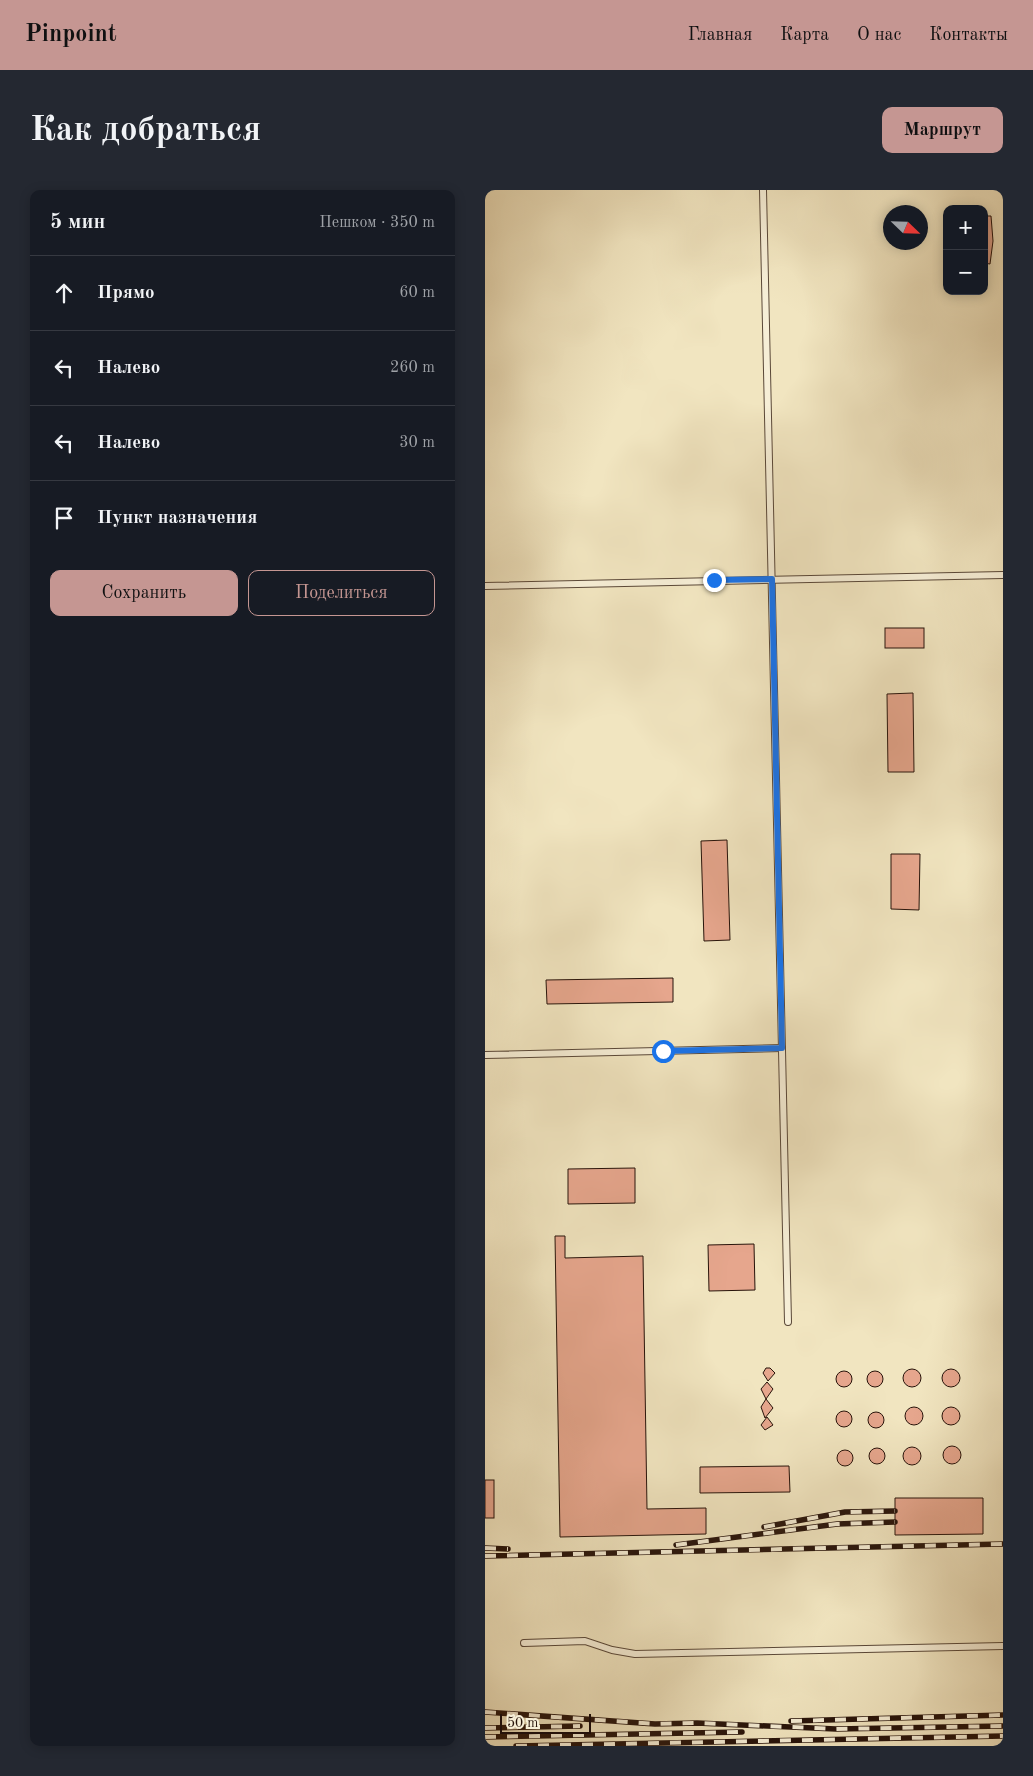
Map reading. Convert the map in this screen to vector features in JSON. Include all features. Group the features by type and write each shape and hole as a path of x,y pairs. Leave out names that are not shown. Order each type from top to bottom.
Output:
{"lane":[{"path":"763,190 788,1322"},
{"path":"485,586 1003,575"},
{"path":"485,1055 782,1048"},
{"path":"524,1643 585,1641 612,1650 635,1654 1003,1646"}],"building":[{"path":"988,216 991,216 993,241 990,264 988,264"},
{"path":"885,628 924,628 924,648 885,648"},
{"path":"913,693 914,772 888,772 887,694"},
{"path":"727,840 730,940 704,941 701,841"},
{"path":"891,854 920,854 919,910 891,909"},
{"path":"673,978 673,1002 547,1004 546,980"},
{"path":"635,1168 635,1203 568,1204 568,1169"},
{"path":"555,1236 565,1236 565,1258 643,1256 647,1509 706,1508 706,1534 560,1537"},
{"path":"754,1244 755,1290 709,1291 708,1245"},
{"path":"766,1368 770,1368 775,1373 768,1381 763,1373"},
{"path":"912,1369 918,1372 921,1378 918,1384 912,1387 906,1384 903,1378 906,1372"},
{"path":"951,1369 957,1372 960,1378 957,1384 951,1387 945,1384 942,1378 945,1372"},
{"path":"841,1371 847,1371 852,1376 850,1385 841,1387 836,1382 836,1376"},
{"path":"872,1371 878,1371 883,1376 881,1385 872,1387 867,1382 867,1376"},
{"path":"767,1382 773,1389 766,1399 761,1389"},
{"path":"766,1399 773,1408 765,1418 761,1407"},
{"path":"914,1407 920,1410 923,1416 920,1422 914,1425 908,1422 905,1416 908,1410"},
{"path":"951,1407 957,1410 960,1416 957,1422 951,1425 945,1422 942,1416 945,1410"},
{"path":"841,1411 847,1411 852,1416 850,1425 841,1427 836,1422 836,1416"},
{"path":"873,1412 879,1412 884,1417 882,1426 873,1428 868,1423 868,1417"},
{"path":"767,1417 773,1425 765,1430 761,1425"},
{"path":"952,1446 958,1449 961,1455 958,1461 952,1464 946,1461 943,1455 946,1449"},
{"path":"912,1447 918,1450 921,1456 918,1462 912,1465 906,1462 903,1456 906,1450"},
{"path":"874,1448 880,1448 885,1453 883,1462 874,1464 869,1459 869,1453"},
{"path":"842,1450 848,1450 853,1455 851,1464 842,1466 837,1461 837,1455"},
{"path":"789,1466 790,1492 700,1493 700,1467"},
{"path":"485,1480 494,1480 494,1518 485,1518"},
{"path":"895,1498 983,1498 983,1534 895,1535"}],"railway":[{"path":"764,1527 845,1512 895,1511"},
{"path":"676,1545 837,1524 895,1522"},
{"path":"485,1556 1003,1544"},
{"path":"485,1548 508,1549"},
{"path":"485,1712 655,1724 697,1723 836,1729 1003,1726"},
{"path":"791,1721 1003,1715"},
{"path":"485,1728 580,1726"},
{"path":"485,1737 742,1732"},
{"path":"516,1746 1003,1736"}],"route":[{"path":"663,1051 782,1048 772,579 714,580"}]}
